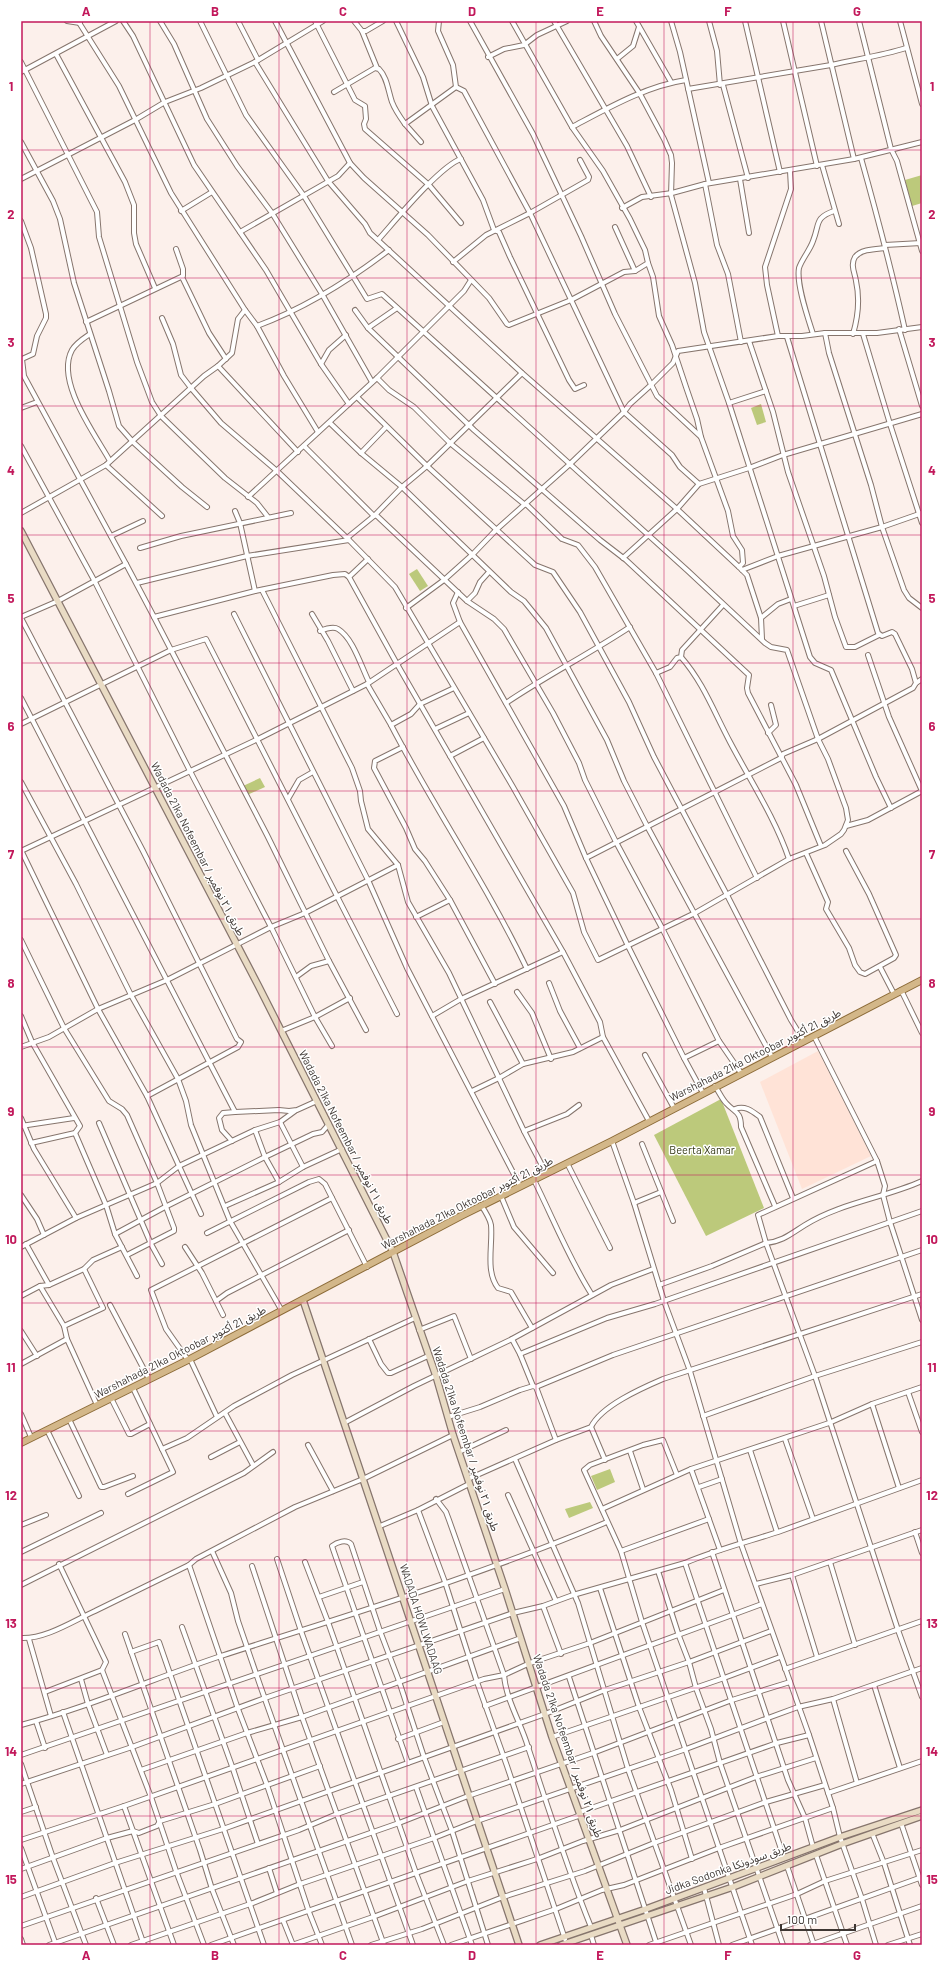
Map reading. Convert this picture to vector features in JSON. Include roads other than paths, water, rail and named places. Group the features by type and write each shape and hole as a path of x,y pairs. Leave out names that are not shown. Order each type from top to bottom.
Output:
{"main road":[{"name":"Warshahada 21ka Oktoobar طريق 21 أكتوبر","path":"21,1443 133,1388 367,1267 481,1205 612,1141 741,1072 922,980"}],"street":[{"path":"67,21 79,22 119,86 153,153 162,176 181,211 257,326 284,376 318,432"},
{"path":"23,71 116,21"},
{"path":"123,21 133,36 165,102 185,148 212,192 272,280 321,364 349,404"},
{"path":"160,21 174,44 207,119 223,145 272,213 322,294 372,382"},
{"path":"162,318 173,344 181,375 191,388 229,430 277,471 348,539 395,587 573,893 584,932 598,960 695,913 789,860 821,846 841,834 846,826 848,815 846,808 828,759 818,739 787,650 771,647 765,643 762,638 723,605 688,570 648,536 424,331 380,293 366,298 304,196 255,130 226,76 200,21"},
{"path":"238,21 256,61 328,181 378,240 522,373 677,509 747,575 761,618 762,638"},
{"path":"275,21 350,163 364,178 428,235 489,298 507,324 513,324 537,315 624,272 635,271 648,263"},
{"path":"21,179 135,120 165,102 195,91 256,61 316,23 323,21"},
{"path":"354,21 362,31 377,68 384,75 392,102 405,124 421,142"},
{"path":"362,31 366,31 383,21"},
{"path":"396,21 423,77 432,106 483,200 494,230 499,232 569,380 575,388 584,385"},
{"path":"439,21 438,31 453,65 456,87"},
{"path":"470,21 488,57 532,134 615,314 657,396 701,437 704,442 728,511 733,536 742,550 743,563 740,569"},
{"path":"512,21 572,127 603,171 642,242 653,277 659,316 697,419 701,437"},
{"path":"488,57 504,49 524,44 555,23 567,21"},
{"path":"594,21 601,36 640,94 671,155 672,193 695,283 708,345 729,403 810,657 815,663 831,670 891,808"},
{"path":"636,21 671,82"},
{"path":"671,21 688,89 707,184 717,245 728,274 741,342"},
{"path":"709,21 717,51 721,85 748,178"},
{"path":"745,21 780,172"},
{"path":"783,21 817,166"},
{"path":"821,21 854,159"},
{"path":"859,21 891,149 898,161 922,251"},
{"path":"900,21 906,48 922,102"},
{"path":"316,23 355,100 365,106 365,129 429,185 461,223"},
{"path":"555,23 628,146 651,197"},
{"path":"617,59 633,46 639,26"},
{"path":"688,89 721,85 794,70 832,65 869,58 906,48"},
{"path":"56,54 124,179 134,205 134,229 136,244 154,288"},
{"path":"21,62 23,71 69,154 97,212 99,237 122,306 143,380 152,402 161,416 225,478 257,503 268,517"},
{"path":"334,92 377,68"},
{"path":"572,127 605,109 640,94 671,82 686,80"},
{"path":"405,124 432,106 444,94 456,87"},
{"path":"456,87 464,91 530,213 624,412 672,455 680,467 699,484"},
{"path":"21,142 60,219 74,283 119,426 133,442 182,487 207,506"},
{"path":"622,208 642,197 651,197 707,184 861,158 922,142"},
{"path":"378,240 429,185 461,158"},
{"path":"861,158 905,330"},
{"path":"453,262 494,230 530,213 590,178 580,160"},
{"path":"240,232 338,176 350,163"},
{"path":"822,165 834,212 839,224"},
{"path":"778,336 766,285 765,267 791,188 790,171"},
{"path":"740,179 749,233"},
{"path":"181,211 212,192"},
{"path":"813,334 802,293 800,268 814,240 818,220 824,215 834,212"},
{"path":"21,221 30,244 46,314 46,318 37,336 33,354 22,359 24,376 137,583 329,961 366,1030"},
{"path":"615,227 635,271"},
{"path":"853,334 856,322 858,297 852,268 855,258 861,252 885,247 921,243"},
{"path":"176,249 183,269 184,275 182,277 206,327 226,359"},
{"path":"257,326 290,312 322,294 363,270 389,250"},
{"path":"86,322 122,306 130,300 154,288 182,277"},
{"path":"248,497 400,357 448,305 464,291 471,280"},
{"path":"368,328 397,308"},
{"path":"21,513 106,465 191,388 226,359 232,353 238,319 245,310"},
{"path":"355,310 368,328 400,357 474,430 600,540 623,558 749,675 747,688 748,693 780,758 796,785 821,846"},
{"path":"406,608 444,580 524,504 570,464 624,412 630,404 652,385 673,363 678,351 708,345 749,341 778,336 787,337 825,333 864,334 899,329 905,330 922,328"},
{"path":"899,329 922,406"},
{"path":"825,333 829,353 871,485 882,527 904,590 909,598 921,606"},
{"path":"90,334 78,342 71,352 68,367 68,380 74,396 110,461"},
{"path":"864,334 890,424 922,523"},
{"path":"321,364 329,350 346,335"},
{"path":"787,337 819,445 879,635"},
{"path":"749,341 780,435 783,455 846,647 855,647 879,635 892,632 895,634 912,669 916,683"},
{"path":"218,366 298,452"},
{"path":"137,583 247,556 348,539 374,516 402,487 427,466 522,373"},
{"path":"377,378 389,390 414,407 450,443 527,505 562,538 578,545 595,567 656,673 757,878"},
{"path":"729,403 766,391"},
{"path":"357,397 427,466 535,565 553,572 580,612 629,702 654,757 682,808 791,1020 804,1041"},
{"path":"21,408 38,402"},
{"path":"623,558 677,509 699,484 716,480 783,455 922,414"},
{"path":"330,423 361,453 402,487 473,554 489,572 511,592 524,601 546,628 607,740 624,781 647,826 772,1057"},
{"path":"361,453 386,427"},
{"path":"21,446 94,580 190,771 271,927 315,1017 332,1046"},
{"path":"304,446 374,516 376,515 392,529 444,580 467,600 499,624 535,683 579,763 585,780 616,842 662,928 719,1041 741,1072"},
{"path":"106,465 162,516"},
{"path":"235,511 240,523 255,592"},
{"path":"140,548 240,523 291,513"},
{"path":"740,569 848,535 882,527 920,514"},
{"path":"111,536 143,521"},
{"name":"Wadada 21ka Nofeembar / طريق ٢١ نوفمبر","path":"21,531 394,1252 530,1664 552,1737 581,1814 626,1945"},
{"path":"350,577 368,559"},
{"path":"126,564 94,580 58,601 21,618 66,701 237,1039 241,1042 238,1047 147,1096"},
{"path":"467,600 476,593 480,582 489,572"},
{"path":"154,617 262,590 341,574 350,577 397,664 563,952 600,1022 603,1037 649,1121"},
{"path":"262,590 352,768 360,792 360,801 368,829 398,865 405,897 449,972 524,1131 546,1173"},
{"path":"458,592 453,603 460,622 564,806 586,858 628,946 703,1093"},
{"path":"794,606 829,595"},
{"path":"761,618 778,604 791,599"},
{"path":"723,605 682,650 681,657 694,672 704,689 771,820 789,860"},
{"path":"234,614 288,724 368,880 404,963 472,1091 520,1186"},
{"path":"312,614 320,631 328,641 353,691"},
{"path":"201,1214 190,1194 147,1096 98,1009 21,851 258,739 353,691 368,683 460,622"},
{"path":"506,703 535,683 599,648 630,627"},
{"path":"320,631 329,628 338,629 350,639 368,683 508,930 527,969"},
{"path":"21,724 171,650 206,639 397,1014"},
{"path":"846,826 868,820 922,791 884,703 868,655"},
{"path":"656,673 670,667 677,658 681,657"},
{"path":"586,858 780,758 783,754 818,739 913,688 916,683 922,679"},
{"path":"391,725 411,714 420,704 454,688"},
{"path":"21,698 235,1112"},
{"path":"768,733 776,725 771,705"},
{"path":"435,729 469,713"},
{"path":"450,756 484,738"},
{"path":"403,747 375,761 373,765 406,828 415,849 425,861 450,900 495,984"},
{"path":"288,799 299,780 313,772"},
{"path":"21,782 131,995 178,1080 186,1101 191,1125 202,1155 215,1182 230,1221 282,1311"},
{"path":"806,853 828,902 826,909 849,948 855,965 864,974 880,967 896,955 869,894 846,851"},
{"path":"21,1047 49,1037 98,1009 168,980 236,944 305,913 398,865"},
{"path":"416,917 450,900"},
{"path":"21,940 64,1028 109,1101 122,1109 126,1115 157,1183 174,1231 127,1255"},
{"path":"432,1016 461,999 563,952"},
{"path":"296,977 311,966 329,961"},
{"path":"880,967 894,994"},
{"path":"549,983 560,1011 580,1048"},
{"path":"901,990 922,1032"},
{"path":"517,992 532,1013 551,1058"},
{"path":"281,1031 315,1017 350,998"},
{"path":"490,1002 523,1064"},
{"path":"21,1016 32,1042 74,1118 80,1126 76,1133 31,1143"},
{"path":"814,1036 877,1161 885,1186 883,1195 890,1222 922,1320"},
{"path":"472,1091 523,1064 573,1052 603,1037"},
{"path":"684,1058 719,1041"},
{"path":"645,1055 674,1108"},
{"path":"715,1086 727,1104 735,1109 741,1118 741,1127 775,1206"},
{"path":"21,1247 76,1218 157,1183 179,1166 255,1130 280,1122 297,1110 317,1101"},
{"path":"524,1131 567,1114 579,1104"},
{"path":"735,1109 740,1107 750,1108 760,1116 793,1198"},
{"path":"232,1141 222,1130 219,1118 223,1113 297,1110"},
{"path":"21,1118 22,1126 31,1143 76,1218"},
{"path":"22,1126 74,1118"},
{"path":"280,1122 303,1167"},
{"path":"99,1123 151,1244 162,1264"},
{"path":"115,1234 141,1219 265,1157 312,1134 322,1132 329,1124"},
{"path":"255,1130 265,1157 279,1182"},
{"path":"76,1133 106,1205 115,1234 137,1276"},
{"path":"612,1141 634,1202 664,1301 690,1371 741,1544 809,1735 824,1785 833,1808 842,1844 853,1872 876,1945"},
{"path":"642,1144 672,1221"},
{"path":"225,1206 279,1182 303,1167 342,1149"},
{"path":"877,1161 758,1215 766,1243 787,1296 815,1376 829,1423 922,1697"},
{"path":"567,1163 610,1248"},
{"path":"208,1233 319,1179 325,1184 367,1267"},
{"path":"534,1180 577,1273 592,1295"},
{"path":"659,1285 712,1266 766,1243 774,1243 833,1211 922,1181"},
{"path":"634,1202 661,1192"},
{"path":"21,1195 37,1219 44,1234"},
{"path":"501,1196 514,1227 553,1273"},
{"path":"217,1417 189,1359 166,1329 151,1290 332,1198"},
{"path":"481,1205 491,1225 490,1240 494,1281 498,1288 511,1292 532,1328"},
{"path":"520,1354 607,1318 664,1301 774,1264 858,1232 922,1211"},
{"path":"216,1301 227,1293 349,1230"},
{"path":"26,1244 49,1285"},
{"path":"21,1296 40,1286 49,1285 84,1269 93,1260 122,1247"},
{"path":"185,1247 196,1267 202,1273 223,1315"},
{"path":"448,1417 480,1408 520,1390 535,1386 613,1355 922,1250"},
{"path":"64,1326 103,1308 84,1269"},
{"path":"344,1423 532,1328 592,1295 654,1269"},
{"path":"40,1286 64,1326 67,1339 97,1405"},
{"path":"380,1526 418,1510 436,1499 515,1459 556,1440 591,1427 595,1419 602,1413 647,1386 800,1334 914,1298 922,1294"},
{"name":"WADADA HOWLWADAAG","path":"303,1300 380,1526 418,1646 453,1746 468,1796 496,1873 519,1945"},
{"path":"110,1305 149,1379"},
{"path":"419,1330 454,1316 471,1359"},
{"path":"162,1449 187,1438 206,1427 217,1417 234,1406 285,1379 415,1318"},
{"path":"21,1331 37,1356"},
{"path":"512,1338 535,1386 556,1440"},
{"path":"21,1364 67,1339"},
{"path":"369,1339 381,1364 388,1373 428,1356"},
{"path":"703,1416 815,1376 922,1342"},
{"path":"602,1509 643,1489 691,1469 785,1439 829,1423 872,1404 922,1387"},
{"path":"128,1494 173,1472 133,1388"},
{"path":"908,1392 922,1432"},
{"path":"111,1398 129,1434 150,1424"},
{"path":"872,1404 899,1488"},
{"path":"225,1413 253,1465"},
{"path":"21,1414 31,1437"},
{"path":"69,1419 101,1487 133,1476"},
{"path":"591,1427 605,1460"},
{"path":"47,1430 79,1496"},
{"path":"459,1452 506,1430"},
{"path":"21,1638 29,1639 45,1634 85,1616 189,1565 196,1559 295,1507 363,1479 453,1434"},
{"path":"785,1439 813,1519"},
{"path":"677,1475 663,1440 658,1440 590,1465 584,1470 621,1551 658,1672 686,1749 693,1774 752,1945"},
{"path":"211,1457 240,1442"},
{"path":"308,1445 333,1491"},
{"path":"750,1450 777,1532"},
{"path":"630,1451 643,1489"},
{"path":"21,1578 22,1584 59,1564 244,1473 253,1465 273,1452"},
{"path":"515,1459 554,1545 573,1595 578,1603 628,1769 676,1907 691,1945"},
{"path":"691,1469 720,1550"},
{"path":"698,1487 722,1479"},
{"path":"21,1784 132,1747 238,1709 264,1698 372,1663 513,1613 543,1606 573,1595 685,1563 712,1552 777,1532 922,1480"},
{"path":"508,1495 556,1601"},
{"path":"436,1499 446,1512 484,1623 504,1675 509,1698 529,1747 579,1899 591,1927"},
{"path":"418,1510 445,1582 485,1706 504,1755 519,1806 556,1909 564,1936 564,1944"},
{"path":"21,1552 101,1513"},
{"path":"21,1525 46,1515"},
{"path":"621,1551 709,1519"},
{"path":"21,1725 171,1676 195,1666 276,1638 301,1632 445,1582 497,1566 554,1545 607,1522"},
{"path":"756,1584 792,1575 922,1530"},
{"path":"915,1532 922,1553"},
{"path":"408,1763 398,1739 332,1546 342,1541 349,1541 351,1544 424,1757 452,1831 488,1945"},
{"path":"212,1551 231,1593 247,1648 264,1698 302,1800 352,1945"},
{"path":"712,1552 793,1793 804,1818 813,1847"},
{"path":"277,1559 318,1681 413,1945"},
{"path":"305,1562 328,1622 416,1873 444,1945"},
{"path":"830,1562 855,1645"},
{"path":"685,1563 784,1858"},
{"path":"59,1564 106,1662 102,1670 111,1696 141,1770 169,1845 176,1871 204,1945"},
{"path":"189,1565 238,1709 267,1785 309,1912 322,1945"},
{"path":"252,1566 310,1741 383,1943"},
{"path":"658,1571 678,1636 689,1662 720,1763 783,1945"},
{"path":"792,1575 818,1657"},
{"path":"319,1597 364,1582"},
{"path":"21,1755 72,1739 256,1673 476,1600 505,1588"},
{"path":"600,1588 639,1707 666,1782 671,1790 692,1859"},
{"path":"21,1840 233,1769 491,1677 504,1675 724,1590"},
{"path":"485,1706 536,1687 569,1677 762,1604"},
{"path":"543,1606 561,1654"},
{"path":"785,1668 922,1621"},
{"path":"182,1627 258,1844"},
{"path":"21,1896 169,1845 223,1829 545,1714 605,1690 689,1662 771,1631"},
{"path":"125,1634 168,1762 187,1812 212,1889 234,1945"},
{"path":"141,1770 168,1762 197,1750 274,1724 302,1717 380,1687 469,1658 521,1638"},
{"path":"29,1639 46,1692 51,1716"},
{"path":"131,1652 159,1642 264,1945"},
{"path":"552,1737 696,1688 780,1657"},
{"path":"131,1945 144,1943 196,1922 267,1898 300,1884 434,1838 519,1806 686,1749 798,1707 833,1699 922,1668"},
{"path":"46,1692 102,1670"},
{"path":"569,1677 657,1944"},
{"path":"81,1679 88,1704 107,1755"},
{"path":"49,1945 56,1944 134,1915 212,1889 346,1840 399,1823 468,1796 593,1753 732,1700 790,1682"},
{"path":"874,1685 900,1768"},
{"path":"833,1699 857,1782"},
{"path":"63,1712 144,1943"},
{"path":"36,1721 45,1748"},
{"path":"398,1739 444,1722"},
{"path":"211,1945 338,1902 389,1881 529,1834 610,1802 693,1774 748,1753 777,1743 809,1735"},
{"path":"21,1926 96,1898 258,1844 337,1814 529,1747"},
{"path":"283,1920 293,1945 318,1935 400,1908 468,1881 562,1850 589,1838 620,1830 756,1777 816,1758"},
{"path":"828,1793 922,1761"},
{"path":"21,1764 53,1858 86,1945"},
{"path":"21,1869 107,1838 132,1831 139,1832 157,1826 160,1821 240,1796 292,1775 320,1766"},
{"path":"370,1945 383,1943 436,1924 503,1897 571,1875 766,1802 824,1785"},
{"path":"416,1787 472,1945"},
{"path":"124,1806 174,1945"},
{"path":"21,1812 36,1807"},
{"path":"451,1945 556,1909 579,1899 833,1808"},
{"name":"Jidka Sodonka طريق سودونكا","path":"540,1945 646,1909 840,1837 922,1810"},
{"name":"Jidka Sodonka طريق سودونكا","path":"564,1944 648,1917 733,1887 842,1844 922,1816"},
{"path":"901,1823 921,1878 922,1885"},
{"path":"872,1833 884,1863 910,1945"},
{"path":"21,1848 56,1944"},
{"path":"649,1945 657,1944 769,1902 797,1894 825,1881 922,1850"},
{"path":"816,1854 847,1945"},
{"path":"787,1866 806,1919 813,1945 922,1906"},
{"path":"268,1868 277,1893"},
{"path":"732,1945 862,1899 891,1887 921,1878"},
{"path":"704,1888 720,1945"},
{"path":"96,1898 114,1945"},
{"path":"888,1945 922,1934"},
{"path":"591,1935 594,1945"},
{"path":"21,1939 23,1945"}],"park label":[{"name":"Beerta Xamar","path":"702,1150"}]}
